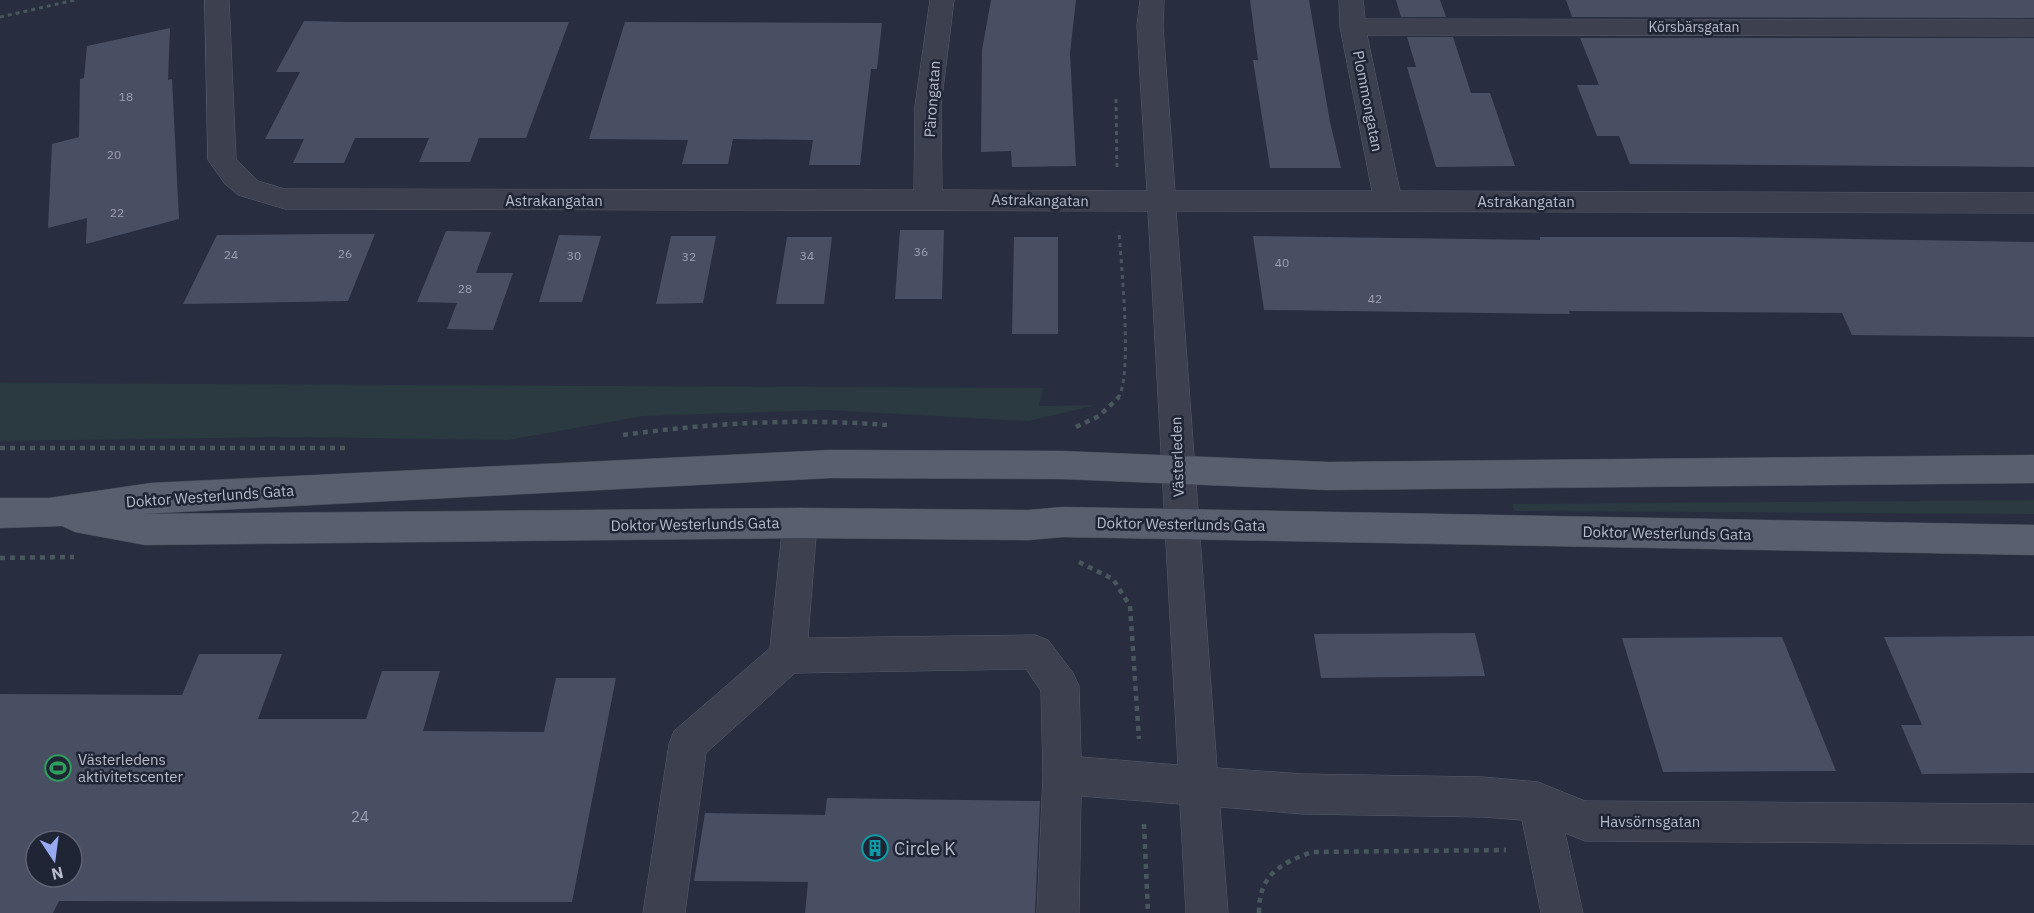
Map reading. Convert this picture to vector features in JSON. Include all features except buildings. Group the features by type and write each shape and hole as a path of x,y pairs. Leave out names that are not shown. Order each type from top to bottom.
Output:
{"main road":[{"name":"Doktor Westerlunds Gata","path":"49,513 151,498 831,464 1062,465 1328,476 2034,469"},
{"path":"0,513 49,513"},
{"name":"Doktor Westerlunds Gata","path":"49,513 145,530 800,523 1180,523 2034,540"}],"street":[{"name":"Astrakangatan","path":"217,0 222,160 234,179 253,192 285,199 928,198 2034,203"},
{"name":"Pärongatan","path":"928,198 928,106 942,0"},
{"name":"Västerleden","path":"1152,0 1150,26 1163,200 1180,523 1207,913"},
{"name":"Plommongatan","path":"1351,0 1353,27 1388,201"},
{"name":"Körsbärsgatan","path":"1353,27 2034,28"},
{"path":"788,656 800,523"},
{"path":"664,913 688,744 788,656 1035,652 1060,686 1062,775 1058,913"},
{"name":"Havsörnsgatan","path":"1062,775 1303,794 1483,797 1538,802 1585,821 2034,824"},
{"path":"1538,802 1562,913"}],"path":[{"path":"0,17 75,0"},
{"path":"1069,427 1099,416 1113,405 1123,391 1125,355 1117,200 1116,96"},
{"path":"619,435 696,426 844,421 889,425"},
{"path":"0,448 195,446 349,448"},
{"path":"0,558 80,557"},
{"path":"1074,560 1113,579 1130,606 1148,913"},
{"path":"1259,913 1258,900 1266,877 1286,861 1312,852"}],"shaded area":[{"path":"0,383 1043,388 1039,406 1097,405 1028,421 829,410 643,416 508,440 291,437 0,441"},
{"path":"2034,500 2034,514 1514,511 1513,504"}],"place":[{"name":"Västerledens aktivitetscenter","path":"58,768"},
{"name":"Circle K","path":"875,848"}]}
